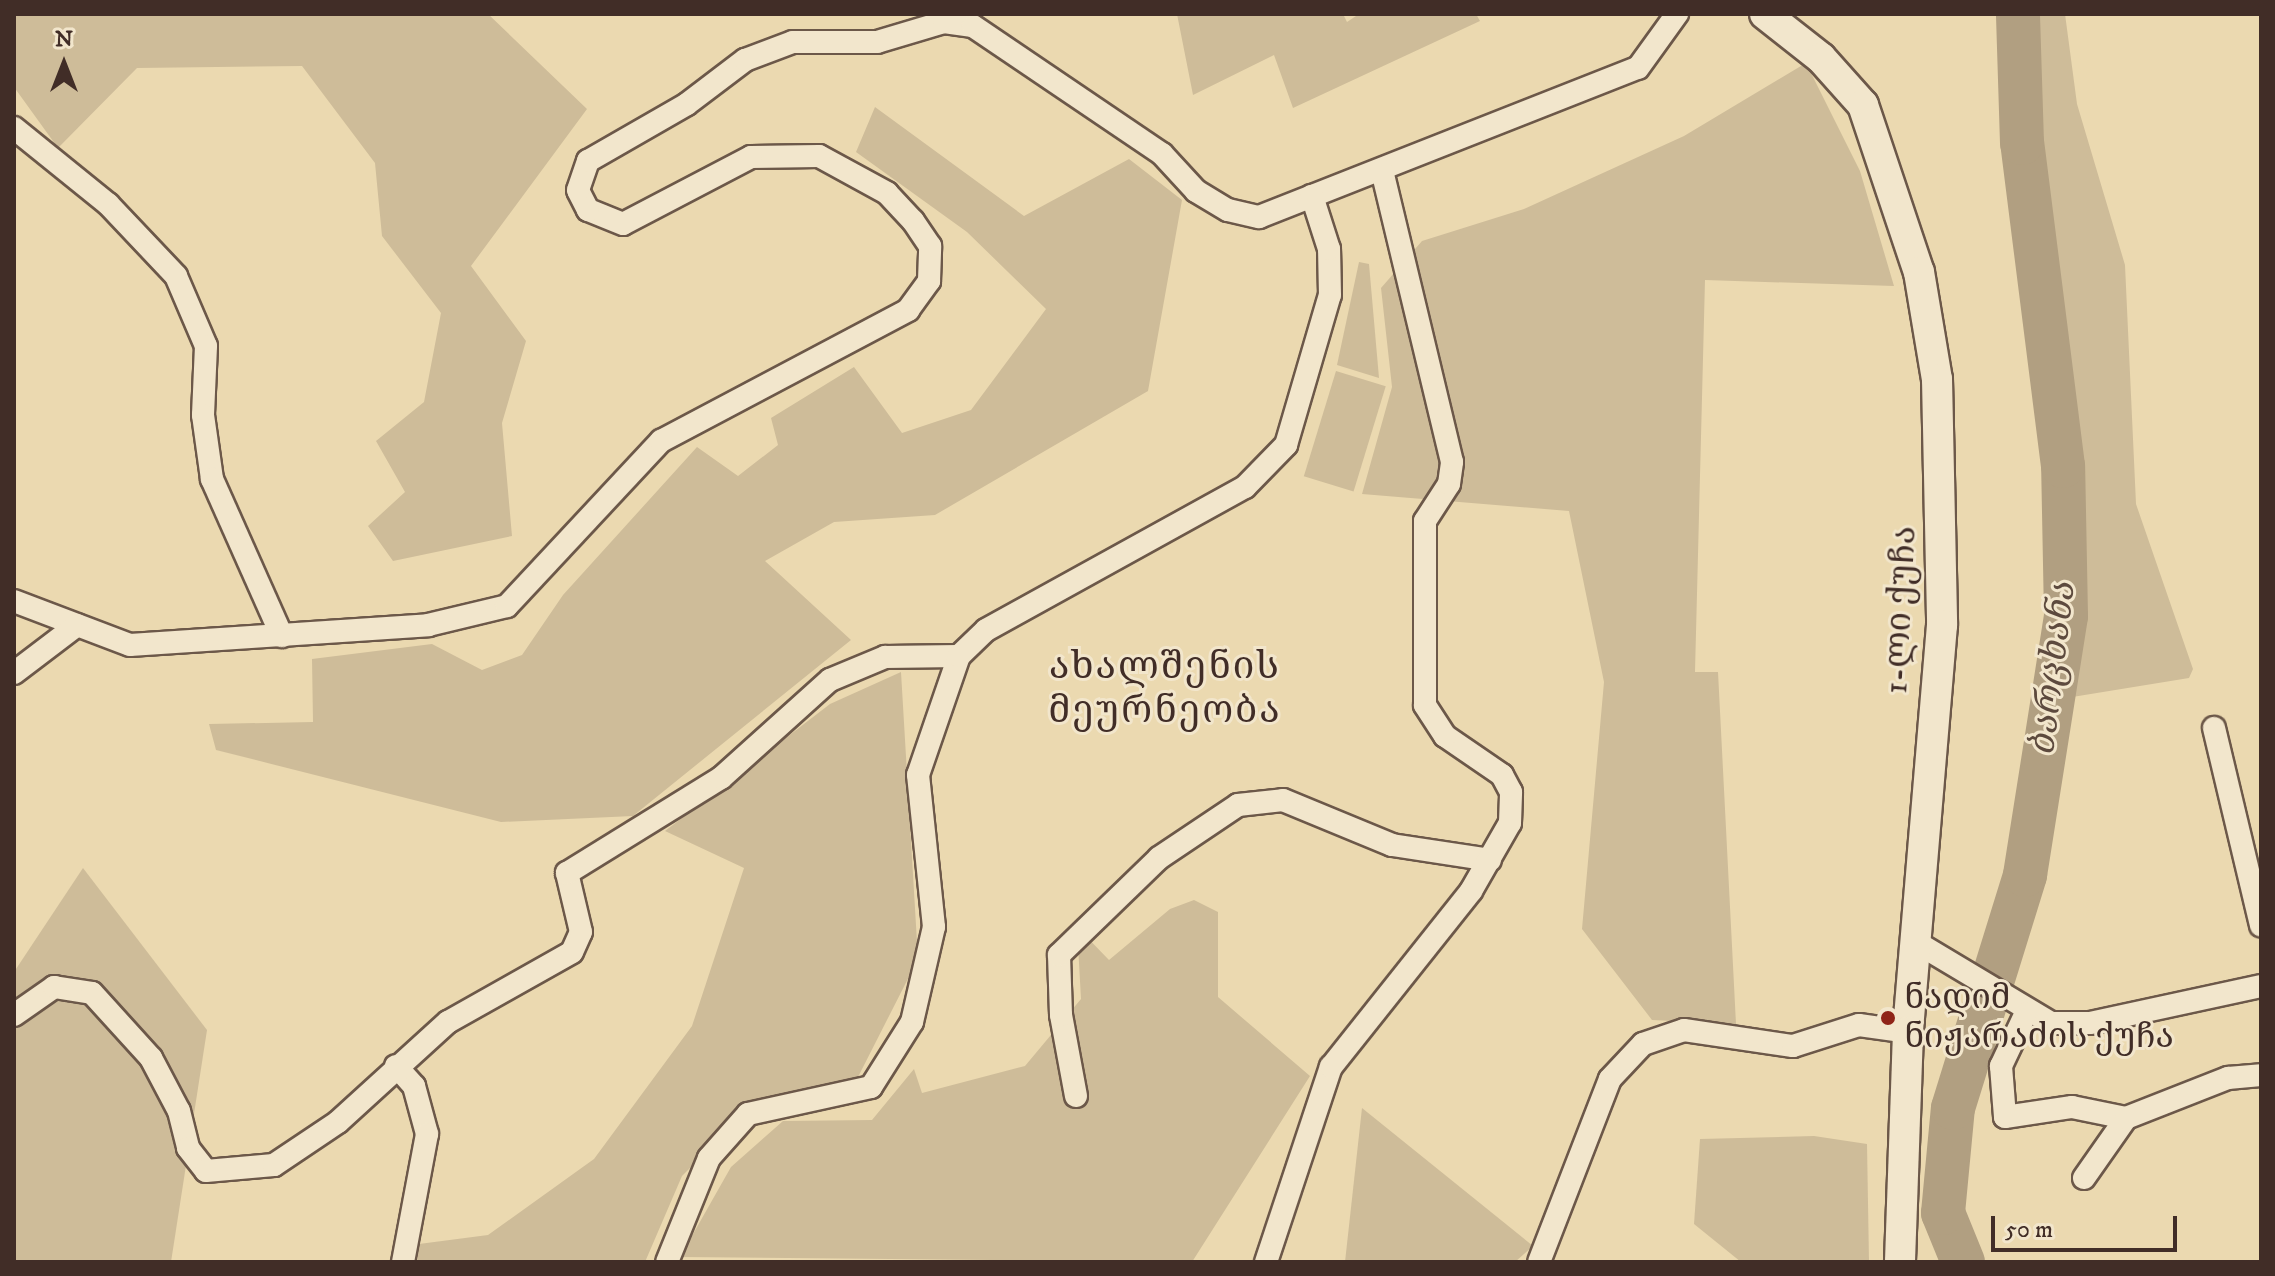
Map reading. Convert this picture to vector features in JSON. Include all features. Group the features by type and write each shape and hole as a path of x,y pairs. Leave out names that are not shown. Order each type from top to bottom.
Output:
{"main road":[{"name":"1-ლი ქუჩა","path":"1765,14 1821,58 1863,105 1919,272 1937,379 1942,625 1914,941 1900,1262"}],"street":[{"path":"14,601 130,645 428,625 507,606 661,441 753,398 915,303 929,281 930,246 887,193 819,156 751,157 623,224 588,210 578,190 588,161 687,104 745,60 793,42 877,42 944,22 973,26 1120,123 1228,210 1259,217 1638,68 1677,14"},
{"path":"14,128 108,204 176,276 206,346 203,415 212,479 282,636"},
{"path":"1266,1262 1331,1067 1490,860 1510,823 1511,792 1502,775 1445,736 1425,705 1425,521 1449,484 1452,462 1382,170"},
{"path":"667,1262 709,1158 748,1114 871,1087 912,1022 934,927 918,775 959,656 986,630 1245,487 1286,445 1330,295 1329,249 1312,196"},
{"path":"14,673 77,625"},
{"path":"14,1015 54,987 92,993 151,1058 179,1111 188,1148 206,1171 274,1165 338,1122 396,1066 448,1022 572,952 581,932 567,873 721,778 830,680 885,657 959,656"},
{"path":"2214,728 2261,925"},
{"path":"1076,1096 1061,1015 1059,955 1159,858 1238,805 1283,800 1392,845 1490,860"},
{"path":"1914,941 2020,1009 2075,1025 2261,986"},
{"path":"2020,1009 2001,1066 2005,1117 2072,1107 2126,1118 2228,1078 2261,1075"},
{"path":"1539,1262 1610,1079 1643,1044 1684,1030 1793,1046 1859,1025 1908,1032"},
{"path":"396,1066 414,1086 427,1134 403,1262"},
{"path":"2084,1178 2126,1118"}],"shaded area":[{"path":"14,14 488,14 587,109 471,266 526,341 502,423 512,536 393,561 368,526 405,492 376,441 424,402 441,313 382,236 375,163 302,66 137,68 58,148 14,87"},
{"path":"1177,14 1343,14 1347,22 1359,14 1476,14 1480,21 1293,108 1274,55 1193,95"},
{"path":"2025,14 2065,14 2077,104 2125,265 2136,504 2193,669 2189,678 2060,699 2074,630 2075,466"},
{"path":"1806,63 1860,171 1894,286 1705,280 1695,672 1718,672 1736,1024 1652,1020 1582,929 1604,682 1569,511 1362,494 1392,387 1381,288 1422,241 1524,209 1684,136"},
{"path":"875,107 1024,216 1129,159 1182,200 1148,391 935,515 834,522 765,561 851,640 633,816 501,822 216,750 209,724 313,722 312,659 432,644 482,670 522,655 563,595 697,447 738,476 778,445 771,418 854,367 902,433 971,410 1046,309 967,232 856,152"},
{"path":"1359,262 1369,264 1379,378 1337,365"},
{"path":"1336,371 1386,386 1354,491 1304,476"},
{"path":"901,672 918,959 858,1077 758,1100 682,1176 645,1262 417,1262 419,1244 488,1235 594,1159 692,1026 744,868 665,831 830,704"},
{"path":"83,868 207,1030 171,1262 14,1262 14,972"},
{"path":"1194,900 1218,912 1218,997 1310,1076 1192,1262 680,1257 731,1167 783,1121 872,1120 914,1069 922,1093 1025,1066 1081,999 1077,927 1109,960 1170,909"},
{"path":"1362,1108 1533,1246 1515,1262 1345,1262"},
{"path":"1814,1136 1867,1144 1869,1262 1741,1262 1694,1224 1700,1139"}],"waterway":[{"name":"ბარცხანა","path":"1963,1262 1943,1213 1953,1108 2025,875 2066,616 2063,466 2022,143 2018,14"}],"place":[{"name":"ნადიმ ნიჟარაძის ქუჩა","path":"1888,1018"}],"district":[{"name":"ახალშენის მეურნეობა","path":"1165,690"}]}
